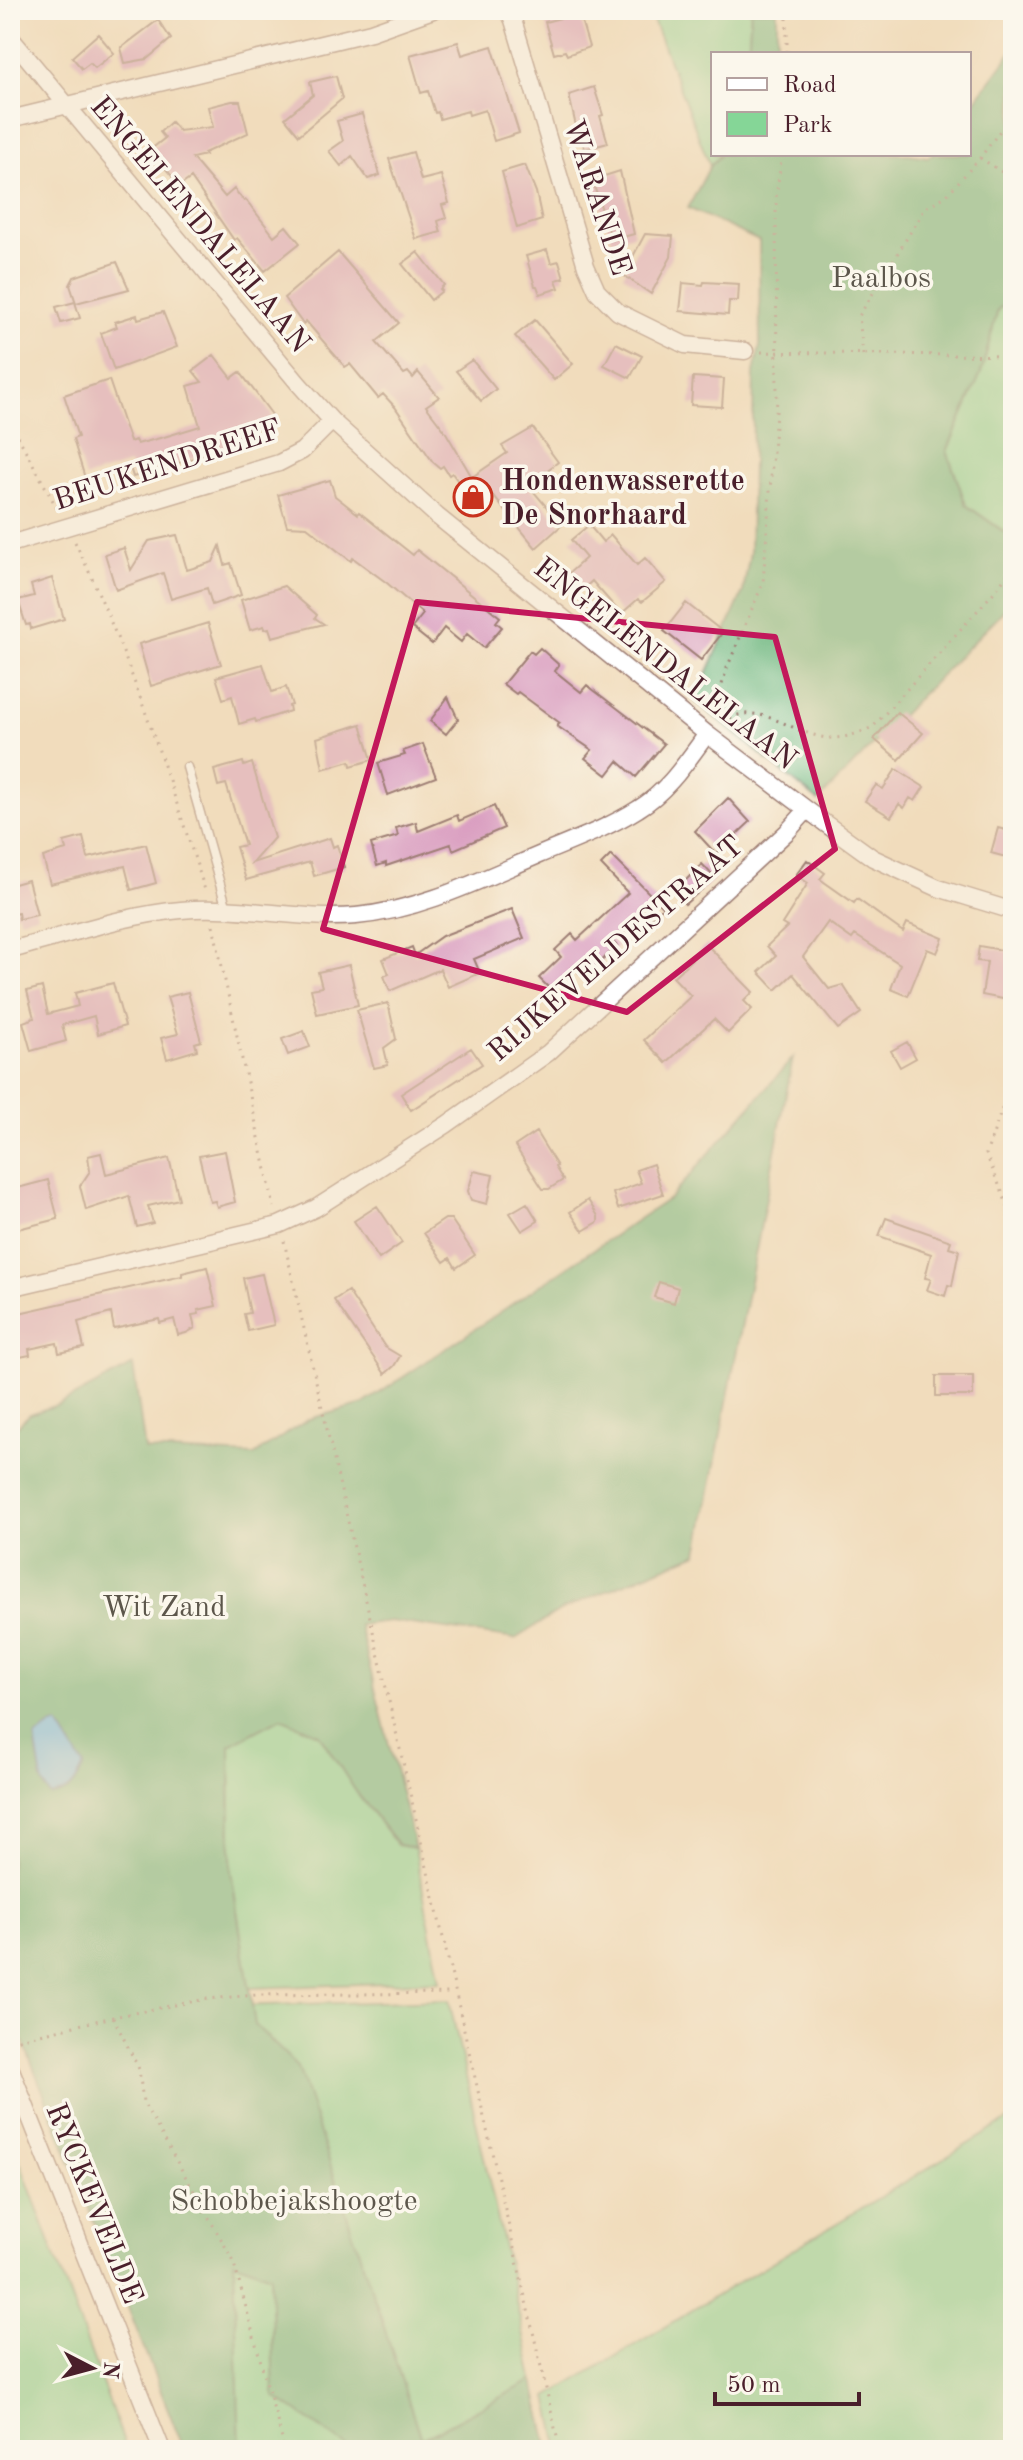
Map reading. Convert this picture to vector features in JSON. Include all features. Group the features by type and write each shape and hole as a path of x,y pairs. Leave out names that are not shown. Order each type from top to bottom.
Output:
{"street":[{"path":"10,119 371,32 433,10"},
{"name":"WARANDE","path":"508,10 586,266 597,291 618,312 685,345 745,351"},
{"name":"ENGELENDALELAAN","path":"10,37 332,421 437,516 707,734 873,858 938,888 1013,911"},
{"name":"BEUKENDREEF","path":"10,544 279,463 302,451 332,421"},
{"path":"10,950 152,914 218,908 353,916 396,909 441,896 639,809 670,784 707,734"},
{"name":"RIJKEVELDESTRAAT","path":"10,1288 279,1225 316,1208 446,1125 548,1053 807,810"},
{"name":"RYCKEVELDE","path":"10,2067 162,2450"}],"lane":[{"path":"187,767 218,908"}],"path":[{"path":"787,10 787,52"},
{"path":"863,355 859,316 926,207 946,196 980,158 1013,113"},
{"path":"707,734 727,668 763,583 777,399 776,198 782,156"},
{"path":"980,158 1013,179"},
{"path":"745,351 1013,356"},
{"path":"10,422 97,588 218,908 243,1069 295,1283 560,2450"},
{"path":"707,734 729,718 760,713 800,731 830,738 854,736 873,727 995,591 1013,566"},
{"path":"1013,1078 986,1154 1013,1218"},
{"path":"10,2041 206,1999 455,1993"},
{"path":"113,2017 139,2069 143,2102 233,2260 285,2450"}],"highlighted area":[{"path":"417,602 775,637 835,849 627,1012 323,929"}],"green space":[{"path":"649,10 751,10 748,52 711,52 711,156 719,156 710,166"},
{"path":"751,10 777,10 777,52 748,52"},
{"name":"Paalbos","path":"1013,50 1013,299 998,309 981,373 947,451 966,505 1013,538 1013,601 818,801 695,701 743,592 750,552 754,372 760,346 759,241 688,208 710,166 719,156 971,156 971,106"},
{"path":"1013,299 1013,538 966,505 947,451 981,373 998,309"},
{"name":"Wit Zand","path":"793,1058 698,1553 563,1609 515,1639 390,1621 359,1625 415,1848 398,1845 355,1790 319,1734 281,1718 230,1745 231,1872 255,2025 298,2067 421,2439 533,2380 549,2450 352,2450 274,2396 270,2275 234,2261 240,2450 184,2450 10,2008 10,1433 30,1414 60,1404 133,1365 145,1450 254,1455 309,1419 363,1404 670,1198"},
{"path":"281,1718 319,1734 355,1790 397,1845 415,1848 440,1981 249,1988 231,1872 230,1745"},
{"name":"Schobbejakshoogte","path":"449,2000 549,2450 184,2450 29,2054 191,2007"},
{"path":"1013,2117 1013,2450 560,2450 548,2397"},
{"path":"10,2135 127,2450 10,2450"}],"water":[{"path":"58,1724 84,1766 72,1787 50,1796 42,1781 35,1738"}],"building":[{"path":"562,10 578,10 589,47 567,55 565,51 554,54 545,22 564,17"},
{"path":"158,20 171,39 147,59 125,63 121,48"},
{"path":"98,34 114,53 95,68 90,63 82,69 72,57"},
{"path":"458,42 462,55 492,46 519,133 494,141 485,110 440,119 428,91 421,93 410,55"},
{"path":"336,76 342,99 299,135 285,118 313,95 310,82"},
{"path":"594,87 608,143 585,149 569,95"},
{"path":"240,101 248,133 205,155 192,158 225,197 234,189 246,200 274,236 286,226 300,243 265,271 237,238 234,240 191,178 180,186 150,150 165,138 160,132 171,122 179,131 213,127 208,107"},
{"path":"362,114 380,175 368,179 352,156 341,166 329,151 343,141 337,121"},
{"path":"413,152 421,180 441,175 449,203 442,205 446,218 438,221 441,232 416,239 389,159"},
{"path":"525,165 536,192 542,220 517,228 502,172"},
{"path":"620,171 634,234 612,240 592,180"},
{"path":"645,234 673,236 671,257 651,294 623,275"},
{"path":"547,250 551,263 559,261 564,278 556,280 559,288 540,294 526,256"},
{"path":"338,252 399,323 376,342 404,374 408,372 413,378 418,372 439,397 426,406 472,477 507,453 502,446 533,428 558,462 528,485 562,525 536,548 490,492 475,505 452,473 449,475 443,466 440,468 433,462 395,407 383,394 378,398 350,364 345,367 306,321 303,324 284,298"},
{"path":"418,252 444,285 440,289 442,291 431,300 402,264"},
{"path":"117,262 129,289 76,303 70,285 74,277"},
{"path":"704,282 739,284 738,301 729,301 728,315 680,311 683,283 703,285"},
{"path":"75,302 80,318 61,323 56,307"},
{"path":"163,312 177,347 114,370 101,333 117,327 115,322"},
{"path":"535,320 573,364 554,380 515,336"},
{"path":"616,343 642,356 630,378 604,365"},
{"path":"214,355 232,378 240,372 273,416 239,444 133,477 129,464 85,478 73,439 78,437 64,395 109,380 130,442 135,440 137,444 164,437 200,426 188,386 202,382 193,371"},
{"path":"472,360 496,389 481,401 456,371"},
{"path":"693,377 724,379 722,407 691,405"},
{"path":"330,480 335,496 413,555 417,550 500,617 496,622 502,627 484,648 467,634 461,642 444,628 432,644 412,628 423,614 387,583 353,558 351,561 307,527 287,526 278,495"},
{"path":"589,525 603,542 611,535 637,565 645,558 666,582 621,614 592,581 582,590 568,574 586,558 571,540"},
{"path":"177,535 187,570 213,562 220,546 225,565 231,563 241,595 212,605 207,588 171,599 163,573 116,590 105,554 124,548 131,570 149,541"},
{"path":"52,578 64,619 31,629 30,624 26,625 18,600 34,596 31,585"},
{"path":"284,586 324,624 272,637 269,628 265,629 264,626 250,630 241,600"},
{"path":"686,603 723,632 701,660 664,631"},
{"path":"208,623 221,664 151,686 139,644"},
{"path":"540,648 559,665 555,671 581,692 587,685 664,744 636,777 618,761 607,775 585,758 592,750 557,726 560,723 503,684 530,651 534,654"},
{"path":"263,664 272,692 286,687 292,705 289,706 290,711 239,724 232,696 223,699 216,677"},
{"path":"448,697 458,719 446,734 430,721"},
{"path":"897,712 923,733 899,760 874,739"},
{"path":"361,724 372,760 351,766 350,761 323,769 317,738"},
{"path":"423,744 436,777 388,795 378,763 405,755 403,751"},
{"path":"243,762 244,766 252,763 274,838 252,863 330,838 333,847 337,845 344,867 314,876 310,862 246,880 236,847 245,845 226,784 218,786 214,770"},
{"path":"896,769 924,787 915,801 910,798 904,808 899,804 891,817 865,801 876,785 883,789"},
{"path":"728,798 750,822 716,854 695,831"},
{"path":"494,806 504,828 453,850 451,844 386,866 386,863 377,866 371,844 398,836 396,828 416,822 418,831 457,815 459,821"},
{"path":"998,828 1013,832 1013,859 991,853"},
{"path":"83,837 88,858 146,844 156,883 131,890 125,866 50,884 43,857 66,850 64,842"},
{"path":"611,855 663,907 650,920 644,914 611,940 617,946 584,978 575,968 552,991 539,978 561,957 555,950 572,934 577,940 628,893 601,865"},
{"path":"807,860 825,873 820,879 854,903 857,899 903,932 907,923 943,938 937,953 927,949 908,996 891,989 900,964 855,935 852,939 828,922 803,957 829,989 843,985 861,1013 838,1029 793,974 776,990 759,972 776,956 767,946 787,927 782,924 808,883 796,875"},
{"path":"702,864 715,878 685,904 674,892"},
{"path":"28,880 37,915 19,919 18,913 10,915 10,885"},
{"path":"512,909 524,938 474,959 480,973 448,987 440,969 390,991 384,976 389,974 383,959 412,947 415,955 442,936"},
{"path":"707,945 753,992 744,1001 752,1009 728,1033 714,1019 666,1063 644,1040 691,996 673,977"},
{"path":"979,946 1013,952 1013,1001 982,995 987,962 977,961"},
{"path":"349,965 358,1005 317,1014 311,989 322,987 318,972"},
{"path":"113,983 125,1026 98,1034 94,1016 62,1025 66,1041 31,1051 23,1022 34,1018 27,991 42,987 48,1014 78,1006 75,993"},
{"path":"188,992 201,1041 195,1043 197,1050 167,1059 161,1038 178,1034 167,997"},
{"path":"388,1003 396,1039 384,1048 388,1065 374,1068 357,1010"},
{"path":"304,1031 310,1047 288,1055 282,1039"},
{"path":"907,1042 916,1058 900,1067 891,1051"},
{"path":"471,1048 482,1064 411,1110 401,1094"},
{"path":"536,1132 563,1180 549,1189 543,1189 515,1146"},
{"path":"225,1151 235,1202 217,1207 215,1201 210,1202 199,1156"},
{"path":"101,1153 106,1174 169,1158 179,1199 148,1206 153,1223 137,1227 129,1196 86,1210 80,1186 90,1171 88,1156"},
{"path":"653,1164 663,1194 618,1209 613,1193 641,1183 636,1170"},
{"path":"474,1171 493,1175 487,1204 471,1200 468,1191"},
{"path":"48,1180 58,1219 10,1231 10,1190"},
{"path":"588,1200 598,1216 598,1222 583,1231 570,1212"},
{"path":"527,1203 538,1221 522,1231 510,1213"},
{"path":"377,1206 402,1243 379,1259 354,1221"},
{"path":"886,1218 951,1241 949,1247 959,1250 952,1286 948,1285 945,1296 927,1290 931,1279 925,1278 931,1254 879,1236"},
{"path":"445,1219 451,1219 475,1255 456,1268 450,1258 444,1262 424,1233"},
{"path":"207,1267 216,1306 198,1310 199,1314 192,1315 195,1328 186,1333 178,1335 174,1319 160,1323 159,1319 114,1329 111,1313 78,1322 84,1348 59,1353 57,1343 29,1349 30,1355 10,1359 10,1315 182,1276 182,1273"},
{"path":"262,1274 274,1325 248,1331 244,1314 250,1313 243,1278"},
{"path":"659,1282 678,1288 674,1303 654,1297"},
{"path":"348,1291 385,1347 400,1356 385,1374 334,1300"},
{"path":"936,1376 973,1376 973,1396 936,1396"}],"place":[{"name":"Hondenwasserette De Snorhaard","path":"473,497"}]}
